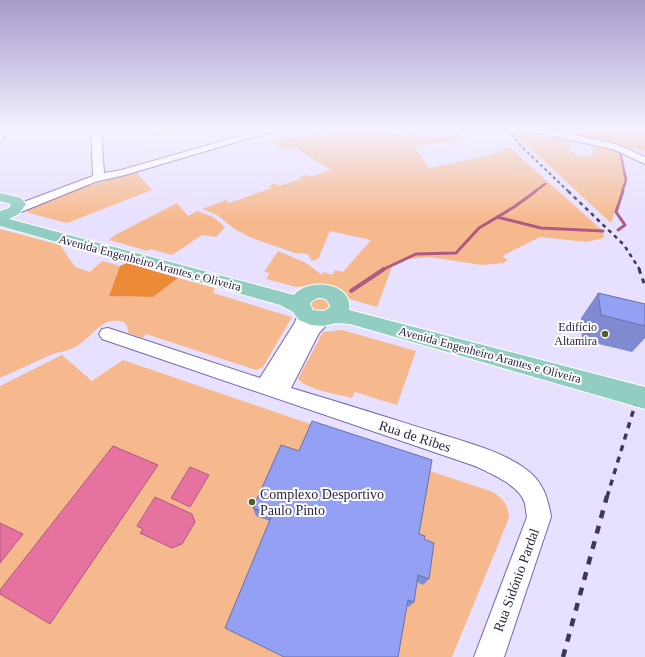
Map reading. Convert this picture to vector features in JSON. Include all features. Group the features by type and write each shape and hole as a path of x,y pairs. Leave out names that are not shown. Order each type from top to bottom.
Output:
{"main road":[{"name":"Avenida Engenheiro Arantes e Oliveira","path":"0,196 9,212 287,300 645,398"},
{"name":"Avenida Engenheiro Arantes e Oliveira","path":"318,309 645,385"}],"street":[{"path":"95,160 95,178"},
{"path":"9,212 95,178 121,173 166,160"},
{"path":"272,390 314,329 318,309"},
{"name":"Rua de Ribes","path":"108,334 272,390 474,456 516,475 528,486 537,502"},
{"name":"Rua Sidónio Pardal","path":"489,657 539,517 537,502"}],"shaded area":[{"path":"315,160 423,160 429,168 468,160 523,160 603,231 604,238 587,242 540,237 502,256 508,260 503,263 482,265 429,257 400,260 393,264 377,307 349,299 338,290 323,285 296,287 266,279 270,273 264,272 278,251 306,263 322,275 324,272 332,275 335,270 343,272 371,240 330,231 318,259 312,261 308,254 295,253 252,238 236,230 217,215 202,209 226,200 229,203 272,188 269,186 275,183 279,186 301,179 299,177 304,175 313,176 331,170"},
{"path":"543,160 622,160 624,172 627,176 611,223"},
{"path":"137,173 152,190 67,223 29,213 27,211 30,208 71,191"},
{"path":"177,203 188,216 197,211 213,217 225,227 216,237 202,235 172,255 150,249 148,251 109,240 115,235"},
{"path":"0,229 60,245 75,267 90,272 102,261 120,266 109,296 153,297 178,278 215,288 213,293 292,317 263,367 256,370 146,334 143,338 128,333 126,324 120,321 114,321 103,324 75,347 55,353 0,378"},
{"path":"127,263 178,278 153,297 109,296 120,266"},
{"path":"315,298 323,298 329,302 329,308 323,312 311,310 309,302"},
{"path":"342,330 416,351 397,405 355,392 352,398 315,389 302,383 298,379 323,332"},
{"name":"Complexo Desportivo Paulo Pinto","path":"62,355 92,381 123,360 316,426 313,432 493,492 497,495 503,500 508,509 509,518 452,657 0,657 0,386"},
{"path":"113,446 158,465 50,624 0,594 0,590"},
{"path":"190,467 209,475 190,507 171,498"},
{"path":"155,497 192,514 195,522 182,544 172,548 140,533 143,529 137,526"},
{"path":"0,523 23,534 0,563"}],"building":[{"path":"598,293 645,304 645,326 601,315"},
{"name":"Complexo Desportivo Paulo Pinto","path":"312,421 432,460 419,534 425,536 424,539 434,543 429,579 418,575 414,602 408,600 398,657 284,657 225,628 272,515 253,508 281,445 299,451"}],"waterway":[{"path":"622,160 626,180 622,192"},
{"path":"534,192 545,184"},
{"path":"497,217 536,191"},
{"path":"618,230 625,225 616,212 623,191"},
{"path":"384,269 416,254 456,253 479,228 497,217"},
{"path":"497,217 541,228 603,231"},
{"path":"351,291 384,269"}],"railway":[{"path":"535,160 569,192"},
{"path":"568,191 624,245 640,270"},
{"path":"639,269 645,286"},
{"path":"607,497 635,405"},
{"path":"563,657 607,496"}],"place":[{"name":"Edifício Altamira","path":"605,334"},
{"name":"Complexo Desportivo Paulo Pinto","path":"252,502"}]}
